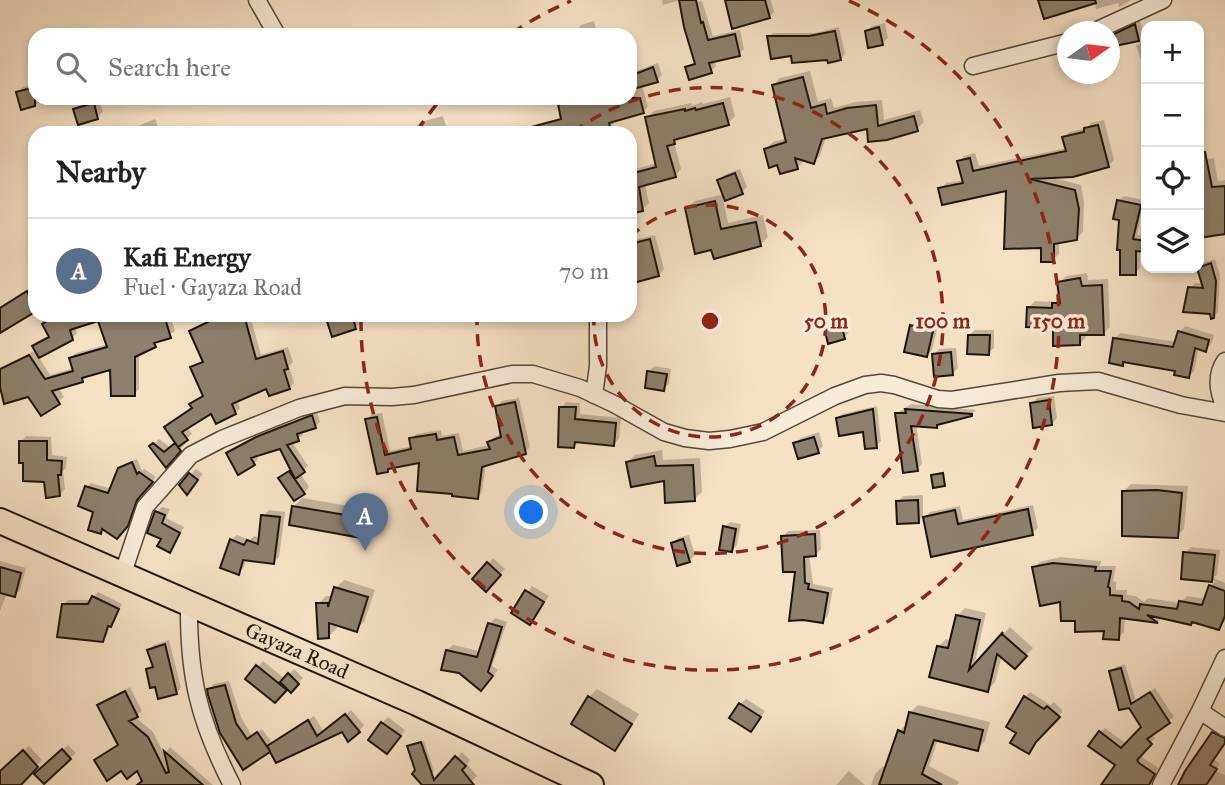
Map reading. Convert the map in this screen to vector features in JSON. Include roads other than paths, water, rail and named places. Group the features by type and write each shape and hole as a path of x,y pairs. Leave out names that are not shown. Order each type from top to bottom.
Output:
{"main road":[{"name":"Gayaza Road","path":"2,526 189,603 417,703 592,785"}],"street":[{"path":"257,0 273,28"},
{"path":"1117,21 1163,0"},
{"path":"972,66 1057,45"},
{"path":"594,395 598,366 598,322"},
{"path":"1225,361 1218,380 1220,397 1225,407"},
{"path":"122,576 145,507 191,456 222,439 299,408 345,396 414,395 512,374 533,374 594,395 664,432 709,441 763,432 835,396 865,385 881,383 937,399 951,400 1059,383 1098,381 1181,405 1225,414"},
{"path":"189,603 189,644 195,687 206,728 232,785"},
{"path":"1161,785 1225,658"},
{"path":"1200,711 1225,728"}],"place":[{"name":"Kafi Energy","path":"365,551"}]}
